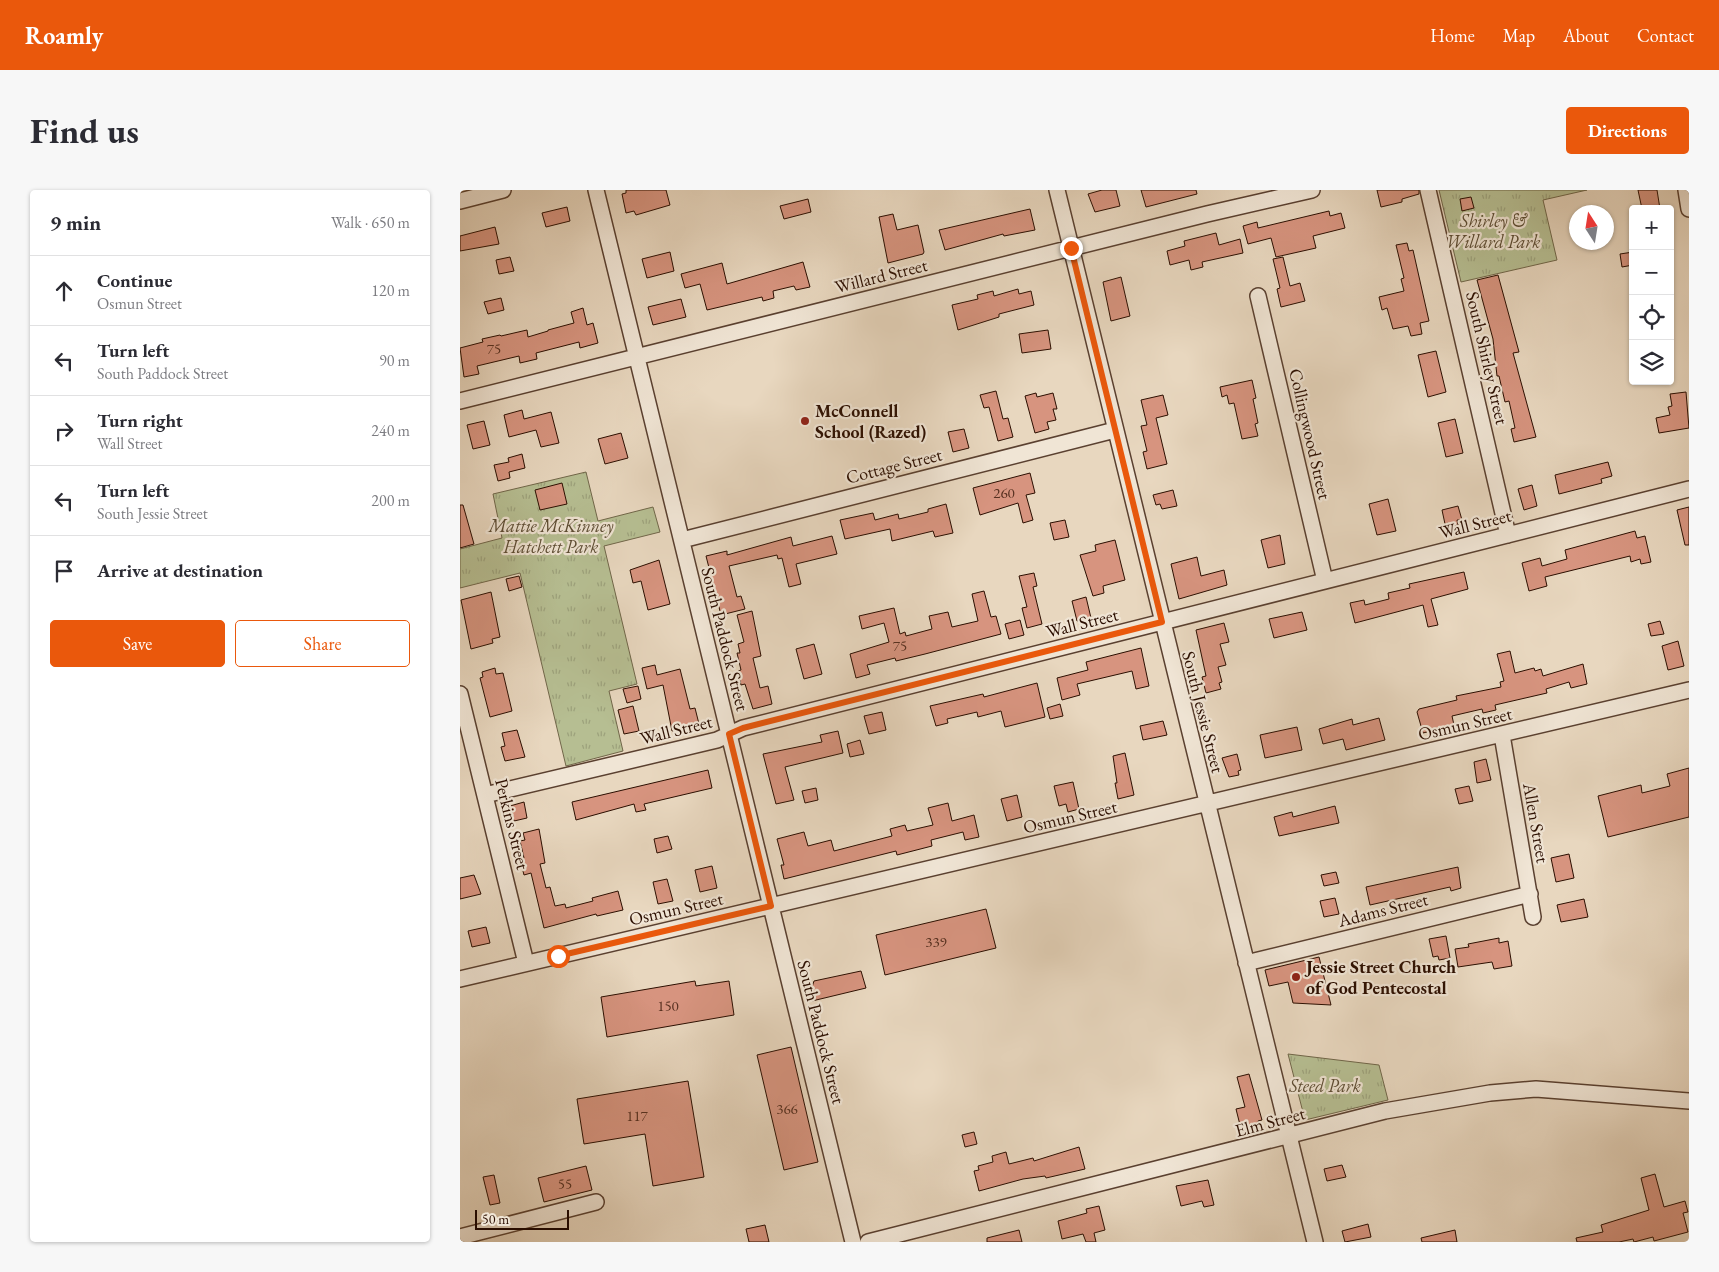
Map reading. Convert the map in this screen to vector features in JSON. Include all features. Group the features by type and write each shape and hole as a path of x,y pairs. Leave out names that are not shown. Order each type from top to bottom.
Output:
{"street":[{"path":"460,201 502,190"},
{"name":"South Paddock Street","path":"596,190 853,1242"},
{"name":"South Jessie Street","path":"1057,190 1315,1242"},
{"name":"Willard Street","path":"460,402 1071,248 1312,190"},
{"name":"South Shirley Street","path":"1428,190 1508,535"},
{"path":"1686,190 1689,209"},
{"name":"Collingwood Street","path":"1258,296 1325,581"},
{"name":"Cottage Street","path":"682,540 1115,430"},
{"name":"Wall Street","path":"485,794 717,740 752,726 1689,489"},
{"name":"Osmun Street","path":"460,979 1689,690"},
{"name":"Perkins Street","path":"460,694 526,964"},
{"name":"Allen Street","path":"1502,735 1533,917"},
{"name":"Adams Street","path":"1246,963 1530,894"},
{"name":"Elm Street","path":"868,1242 1385,1111 1520,1090 1689,1100"},
{"path":"460,1237 596,1202"}],"green space":[{"name":"Shirley & Willard Park","path":"1439,190 1587,190 1543,200 1557,260 1461,282"},
{"name":"Mattie McKinney Hatchett Park","path":"586,472 598,521 653,507 660,532 604,546 637,684 609,691 623,751 566,766 520,573 460,588 460,549 502,538 493,494"},
{"name":"Steed Park","path":"1288,1054 1379,1065 1388,1100 1305,1120"}],"building":[{"path":"626,190 666,190 670,205 636,215 634,211 626,213 622,194 626,193"},
{"path":"1102,190 1116,190 1120,206 1095,212 1088,194"},
{"path":"1141,190 1196,190 1197,194 1146,207"},
{"path":"1377,190 1419,190 1419,194 1402,199 1402,202 1381,207"},
{"path":"1638,190 1657,190 1659,205 1641,205"},
{"path":"1471,197 1474,208 1462,211 1460,199"},
{"path":"808,199 811,212 784,219 780,206"},
{"path":"567,207 570,221 546,227 542,213"},
{"path":"1030,209 1035,230 1004,236 1003,234 945,250 939,230"},
{"path":"1329,211 1330,216 1341,213 1345,228 1313,236 1316,248 1276,257 1271,238 1248,244 1243,226 1257,222 1258,228"},
{"path":"893,214 897,230 918,225 923,254 888,263 879,217"},
{"path":"495,227 499,244 460,251 460,236"},
{"path":"1216,233 1219,245 1240,239 1243,253 1202,262 1203,267 1191,270 1189,260 1170,265 1167,251 1185,246 1184,241"},
{"path":"1407,243 1409,251 1413,250 1429,321 1420,323 1422,334 1411,336 1408,326 1393,329 1387,308 1382,310 1379,297 1404,291 1401,279 1404,278 1396,245"},
{"path":"670,252 674,271 647,278 642,259"},
{"path":"1629,253 1629,266 1622,267 1620,254"},
{"path":"510,257 514,271 499,274 496,260"},
{"path":"1283,257 1290,286 1300,283 1305,301 1281,307 1277,289 1280,288 1273,259"},
{"path":"803,262 810,287 796,290 794,286 773,291 774,298 763,301 762,297 707,310 700,284 685,288 681,274 722,263 727,284"},
{"path":"1498,275 1519,352 1513,353 1536,437 1514,442 1511,429 1515,428 1509,401 1505,402 1499,376 1497,376 1493,339 1477,280"},
{"path":"1121,277 1130,316 1111,321 1103,282"},
{"path":"1018,289 1019,294 1031,291 1034,305 999,314 999,317 958,330 952,305 978,299 977,295 993,291 994,296"},
{"path":"501,298 504,310 488,314 484,302"},
{"path":"681,299 686,317 653,325 648,307"},
{"path":"583,308 587,325 593,323 598,343 580,348 579,342 536,353 537,359 520,363 519,356 477,366 479,374 464,377 460,348 483,342 482,339 500,335 527,330 528,337 574,323 571,312"},
{"path":"1048,330 1051,349 1022,353 1019,334"},
{"path":"1436,351 1446,392 1428,397 1418,355"},
{"path":"1252,380 1256,398 1253,399 1258,423 1255,424 1258,436 1242,439 1234,403 1229,404 1227,395 1222,397 1220,387"},
{"path":"996,391 1003,419 1008,418 1013,437 998,441 989,407 984,408 980,395"},
{"path":"1686,392 1689,428 1659,433 1656,418 1670,415 1668,407 1672,406 1670,394"},
{"path":"1036,393 1037,397 1053,393 1057,409 1053,409 1056,420 1047,422 1049,429 1035,433 1025,396"},
{"path":"1163,395 1168,415 1156,418 1167,464 1147,469 1143,452 1147,451 1141,426 1147,425 1141,400"},
{"path":"522,410 524,419 551,412 559,443 541,447 536,430 509,437 504,415"},
{"path":"1455,419 1463,453 1446,457 1438,423"},
{"path":"484,421 490,445 473,449 467,425"},
{"path":"964,429 969,448 953,452 948,432"},
{"path":"621,433 628,458 605,464 598,439"},
{"path":"522,454 525,468 509,472 510,478 498,481 494,465 509,462 508,458"},
{"path":"1608,462 1612,476 1601,479 1602,483 1559,494 1555,475"},
{"path":"1030,473 1035,493 1026,495 1033,520 1023,523 1018,503 980,515 973,488"},
{"path":"562,483 567,504 540,510 535,490"},
{"path":"1532,485 1537,506 1524,510 1518,489"},
{"path":"1173,490 1177,506 1162,509 1160,504 1156,505 1153,495"},
{"path":"1388,499 1396,531 1377,535 1369,504"},
{"path":"946,504 953,533 935,537 933,531 892,541 890,529 845,539 840,520 873,513 875,520 898,514 899,519 928,512 928,509"},
{"path":"460,505 463,505 474,544 460,548"},
{"path":"1458,506 1462,520 1457,520 1458,525 1449,527 1448,523 1445,524 1442,510"},
{"path":"1689,507 1689,545 1685,545 1677,510"},
{"path":"1065,520 1069,537 1054,540 1050,523"},
{"path":"1635,531 1637,538 1645,536 1651,562 1641,564 1640,559 1631,562 1630,556 1545,577 1547,586 1529,591 1522,563 1540,558 1542,566 1567,559 1565,550"},
{"path":"1280,535 1285,564 1268,568 1261,540"},
{"path":"832,536 837,554 796,564 801,584 789,587 782,558 778,559 777,555 729,566 737,597 741,596 745,609 721,615 706,556 727,551 727,555 791,537 793,546"},
{"path":"1115,540 1125,580 1103,586 1104,593 1093,596 1080,555 1096,551 1095,545"},
{"path":"1197,557 1201,576 1224,570 1227,585 1179,599 1171,564"},
{"path":"659,560 670,604 648,610 641,581 633,583 630,570"},
{"path":"1464,572 1468,589 1431,599 1438,625 1428,627 1423,605 1355,623 1350,603 1364,600 1365,605 1389,599 1388,593 1410,588 1409,584"},
{"path":"1034,573 1037,586 1033,587 1042,624 1027,628 1022,608 1027,607 1019,576"},
{"path":"519,576 522,587 509,591 506,579"},
{"path":"984,591 991,617 996,616 1001,634 896,661 895,658 867,665 870,674 856,678 850,654 889,642 884,623 862,629 859,616 894,608 900,634 905,632 906,636 932,629 929,616 948,612 952,627 978,621 972,594"},
{"path":"491,592 500,637 492,639 493,643 471,649 461,600"},
{"path":"1086,597 1091,618 1077,621 1072,601"},
{"path":"752,611 761,656 753,658 760,688 768,686 772,704 753,709 745,684 741,685 738,671 741,670 737,653 740,653 738,644 744,642 737,615"},
{"path":"1302,612 1307,630 1274,638 1269,619"},
{"path":"1020,620 1024,635 1009,639 1005,624"},
{"path":"1660,621 1664,634 1651,636 1648,624"},
{"path":"1224,623 1229,642 1220,644 1226,665 1218,667 1222,682 1219,683 1221,689 1206,693 1202,677 1206,676 1196,630"},
{"path":"1678,641 1684,666 1668,670 1662,646"},
{"path":"814,644 822,674 804,679 796,649"},
{"path":"1141,648 1149,686 1136,689 1132,671 1077,684 1080,695 1062,700 1057,678 1088,670 1086,662"},
{"path":"1510,651 1515,673 1534,668 1535,671 1541,669 1543,676 1583,664 1587,684 1571,688 1569,682 1546,689 1547,693 1495,705 1496,710 1483,713 1482,709 1452,716 1454,725 1423,733 1417,712 1419,709 1457,700 1456,696 1501,687 1500,682 1504,681 1497,654"},
{"path":"655,665 657,675 680,669 690,709 695,708 699,724 672,731 663,685 647,689 642,668"},
{"path":"495,668 496,674 503,673 512,711 490,717 480,678 483,677 482,672"},
{"path":"1037,683 1045,717 1005,727 1001,711 978,717 977,712 947,719 948,723 936,726 930,706 983,694 984,697"},
{"path":"638,686 641,699 627,703 623,689"},
{"path":"1060,704 1063,716 1050,719 1047,708"},
{"path":"633,706 639,731 624,734 618,710"},
{"path":"882,712 886,730 869,734 864,716"},
{"path":"1379,718 1385,740 1346,750 1343,739 1323,744 1319,729 1352,719 1353,725"},
{"path":"1163,721 1167,735 1143,740 1140,726"},
{"path":"1297,727 1302,750 1265,758 1260,735"},
{"path":"517,730 525,757 505,761 501,747 505,746 502,733"},
{"path":"838,731 843,753 785,767 794,800 776,804 763,754 822,742 820,735"},
{"path":"860,740 864,754 850,757 847,744"},
{"path":"1125,753 1134,795 1118,799 1113,756"},
{"path":"1237,754 1241,770 1238,771 1239,775 1229,777 1222,758"},
{"path":"1486,759 1491,780 1477,783 1474,762"},
{"path":"1689,768 1689,817 1608,837 1598,796 1641,785 1642,793 1670,786 1667,774"},
{"path":"708,770 712,788 644,804 646,810 636,812 634,804 576,820 572,802"},
{"path":"1073,782 1079,809 1068,812 1066,804 1059,806 1054,786"},
{"path":"1469,786 1473,801 1459,804 1455,789"},
{"path":"816,788 818,800 805,803 802,791"},
{"path":"1017,795 1022,817 1007,821 1001,799"},
{"path":"524,802 527,818 514,821 510,806"},
{"path":"948,803 952,821 974,815 979,837 965,840 963,832 931,840 932,846 897,855 896,851 784,879 781,865 784,865 777,839 804,832 808,846 831,840 834,851 892,836 890,829 905,825 907,831 933,825 928,808"},
{"path":"1335,806 1339,823 1279,836 1274,817 1292,812 1293,817"},
{"path":"539,829 545,863 540,864 546,888 550,887 555,906 565,904 566,908 593,901 592,898 618,891 623,910 597,916 596,914 544,928 531,873 524,875 520,859 524,858 520,841 525,840 523,833"},
{"path":"668,836 672,849 657,853 654,839"},
{"path":"1569,854 1574,878 1556,882 1551,858"},
{"path":"712,866 717,888 700,892 695,870"},
{"path":"1458,867 1461,888 1451,891 1450,887 1370,905 1366,887"},
{"path":"1336,872 1339,883 1324,886 1321,875"},
{"path":"474,875 481,894 460,899 460,878"},
{"path":"667,879 673,901 658,904 653,882"},
{"path":"1335,898 1339,914 1324,917 1320,901"},
{"path":"1584,899 1588,917 1561,922 1557,905"},
{"path":"986,909 996,948 885,975 876,935"},
{"path":"486,927 490,943 472,947 468,931"},
{"path":"1446,936 1450,958 1439,960 1438,956 1433,957 1429,939"},
{"path":"1499,938 1499,943 1508,941 1512,966 1494,969 1492,962 1458,967 1455,949 1469,947 1468,944"},
{"name":"Jessie Street Church of God Pentecostal","path":"1319,957 1331,1005 1293,1003 1288,982 1269,986 1265,970"},
{"path":"861,971 866,988 812,1001 810,993 814,981"},
{"path":"695,981 696,986 729,981 734,1015 607,1037 601,997"},
{"path":"791,1047 818,1162 784,1170 757,1055"},
{"path":"1249,1074 1262,1120 1258,1121 1259,1124 1246,1127 1246,1124 1240,1125 1236,1109 1245,1107 1237,1077"},
{"path":"688,1081 704,1177 653,1186 645,1134 584,1144 577,1099"},
{"path":"974,1132 977,1144 965,1147 962,1135"},
{"path":"1079,1147 1085,1169 1046,1178 1045,1176 1023,1179 979,1191 974,1171 979,1170 978,1166 993,1162 992,1156 1006,1152 1009,1164 1033,1158 1034,1161"},
{"path":"1342,1165 1346,1177 1327,1181 1324,1169"},
{"path":"586,1166 592,1190 544,1202 538,1178"},
{"path":"1655,1174 1664,1207 1685,1201 1688,1212 1683,1213 1688,1232 1654,1241 1653,1237 1634,1242 1633,1239 1619,1242 1577,1242 1576,1238 1603,1232 1601,1225 1649,1210 1641,1178"},
{"path":"494,1175 500,1203 490,1205 483,1177"},
{"path":"1208,1180 1214,1205 1204,1207 1202,1201 1181,1206 1176,1186"},
{"path":"1099,1206 1105,1230 1094,1233 1096,1242 1086,1242 1083,1234 1062,1239 1058,1221 1087,1213 1086,1209"},
{"path":"1368,1224 1371,1237 1345,1242 1342,1231"},
{"path":"765,1225 769,1242 749,1242 746,1229"},
{"path":"1019,1230 1022,1242 987,1242 987,1238"},
{"path":"1455,1230 1457,1242 1422,1242 1421,1238"}],"place":[{"name":"McConnell School (Razed)","path":"805,421"},
{"name":"Jessie Street Church of God Pentecostal","path":"1296,977"}],"route":[{"path":"558,956 771,906 729,734 743,728 1162,622 1071,248"}]}
